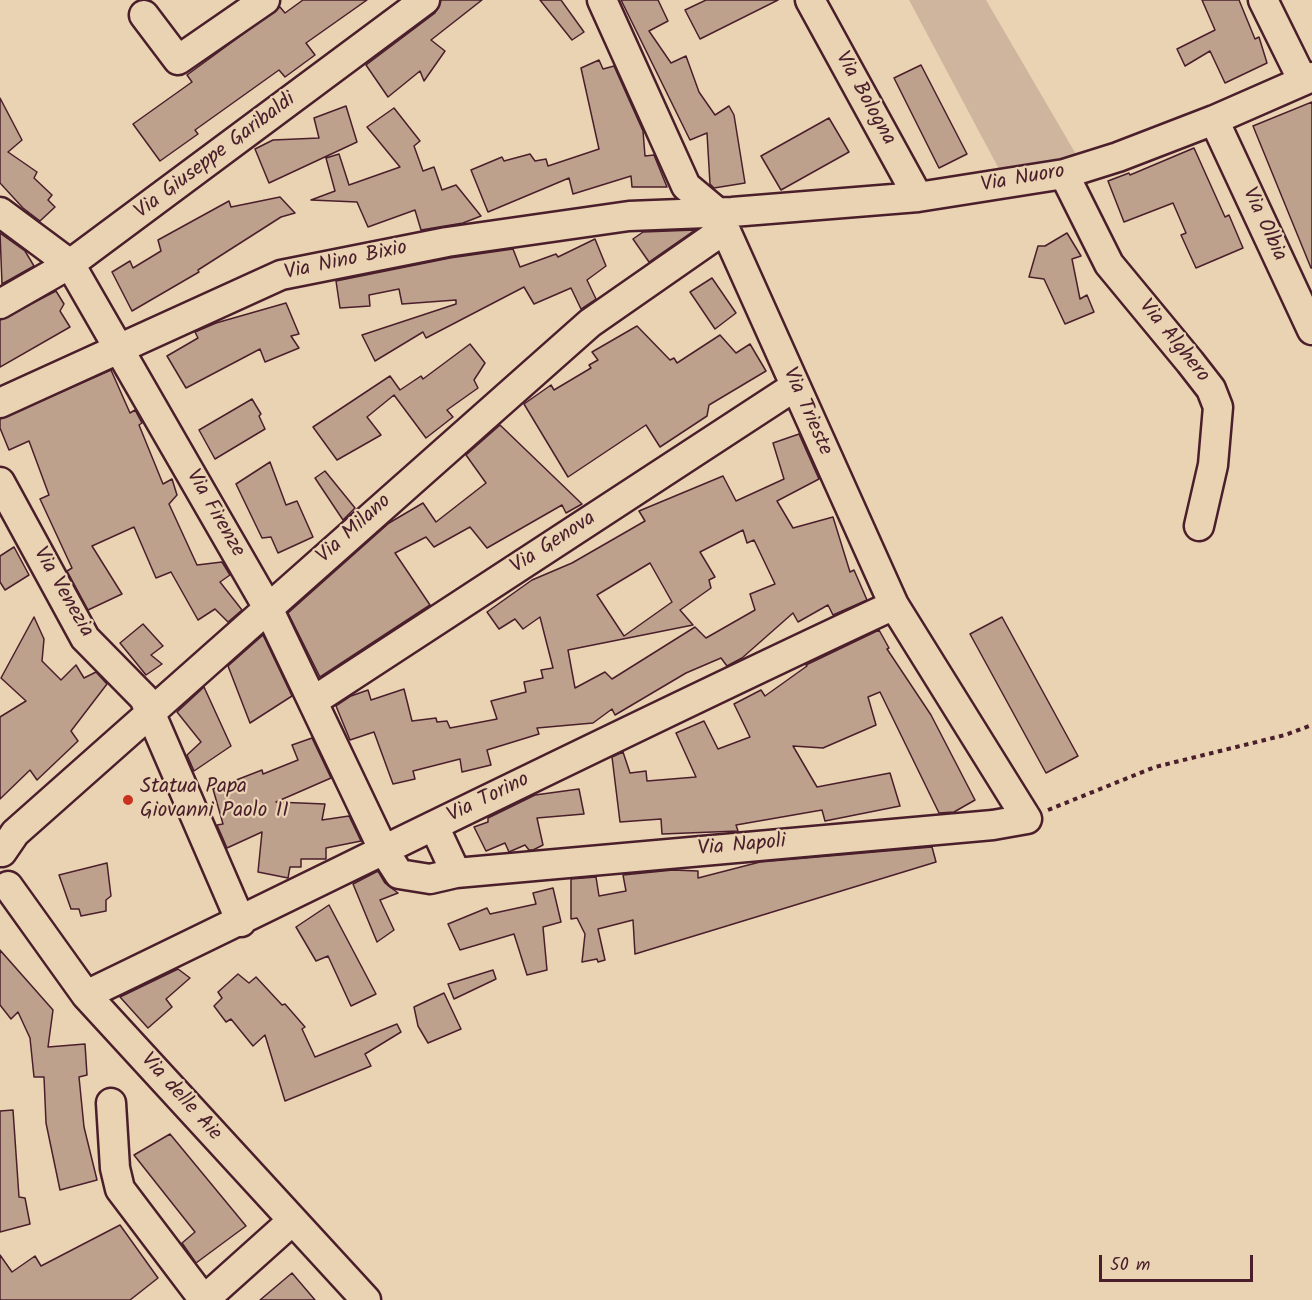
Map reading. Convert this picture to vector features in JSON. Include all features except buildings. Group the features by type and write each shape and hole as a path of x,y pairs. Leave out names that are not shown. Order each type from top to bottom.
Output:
{"street":[{"path":"144,15 178,60 265,0"},
{"name":"Via Giuseppe Garibaldi","path":"0,304 70,264 425,0"},
{"name":"Via Trieste","path":"602,0 686,186 721,220 794,387 894,605 1027,819"},
{"name":"Via Bologna","path":"810,0 918,197"},
{"path":"1263,0 1308,79"},
{"name":"Via Nuoro","path":"721,220 918,197 1064,174 1118,157 1214,120 1308,79"},
{"name":"Via Olbia","path":"1214,120 1312,330"},
{"name":"Via Alghero","path":"1064,174 1109,264 1191,362 1211,389 1218,407 1213,465 1199,526"},
{"name":"Via Firenze","path":"0,212 70,264 268,608 315,700 383,849"},
{"name":"Via Nino Bixio","path":"0,403 281,275 324,264 447,242 629,216 721,220"},
{"name":"Via Milano","path":"1,852 15,833 148,712 590,323 721,220"},
{"name":"Via Genova","path":"315,700 794,387"},
{"name":"Via Venezia","path":"0,482 85,638 144,698 148,712 241,922"},
{"name":"Via Torino","path":"86,995 241,922 383,849 894,605"},
{"name":"Via Napoli","path":"383,849 399,874 430,879 456,873 993,825 1027,819"},
{"path":"434,826 456,873"},
{"path":"1,852 11,864 12,872 4,889"},
{"name":"Via delle Aie","path":"4,889 86,995 366,1300"},
{"path":"111,1103 115,1168 120,1189 204,1300 292,1221"}],"path":[{"path":"1027,819 1155,767 1312,725"}],"shaded area":[{"path":"909,0 986,0 1077,156 1000,171"}],"place":[{"name":"Statua Papa Giovanni Paolo II","path":"128,800"}]}
